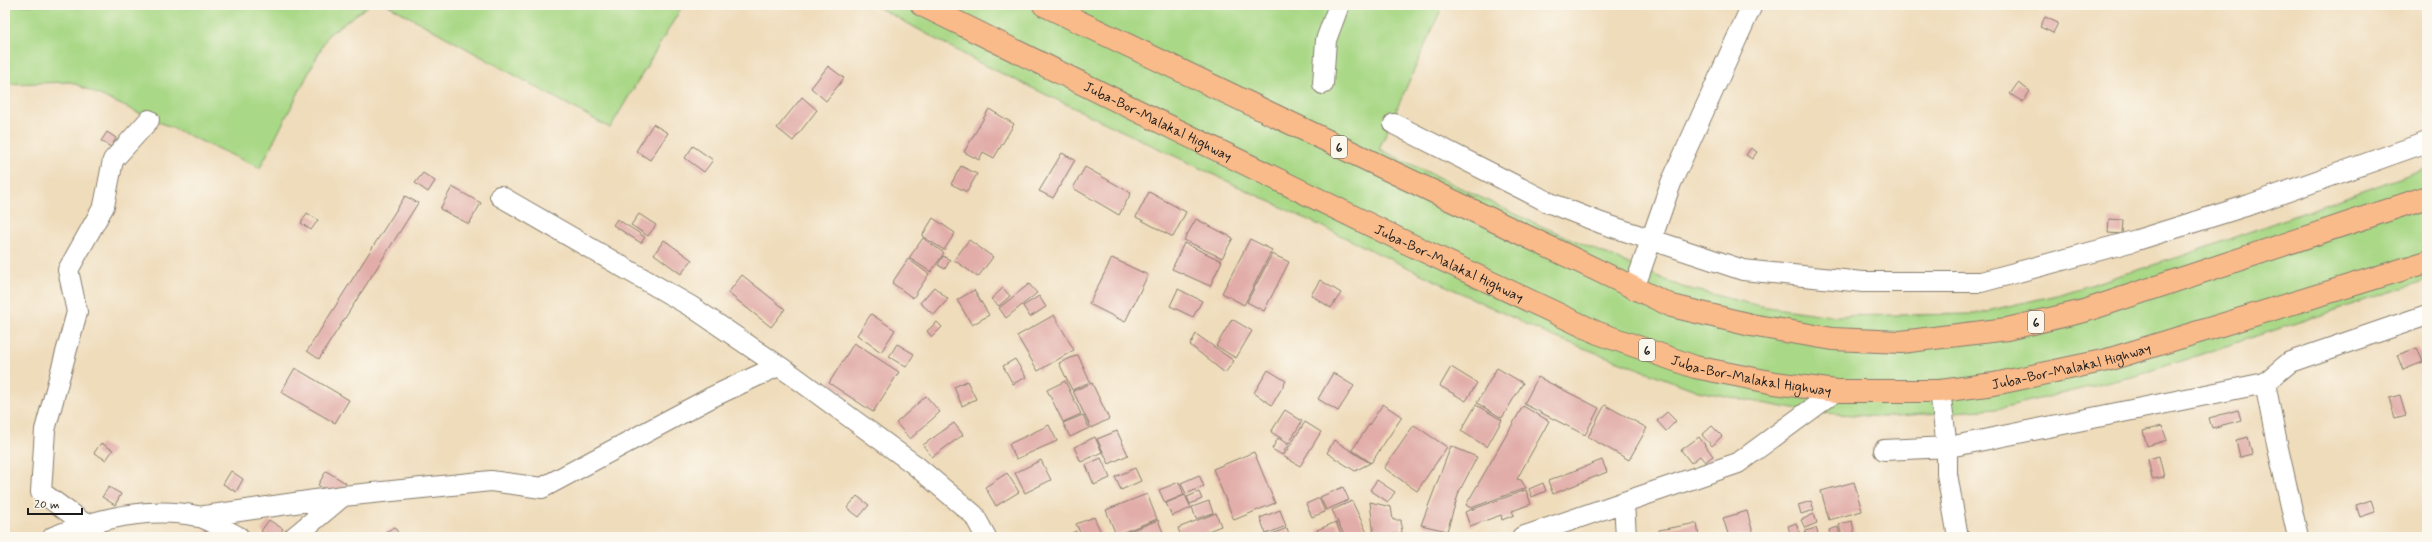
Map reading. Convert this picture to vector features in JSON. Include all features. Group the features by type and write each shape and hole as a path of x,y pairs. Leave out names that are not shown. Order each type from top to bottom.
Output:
{"highway":[{"name":"Juba-Bor-Malakal Highway","path":"922,5 1407,243 1598,333 1695,367 1775,383 1836,391 1940,391 1994,384 2107,360 2427,262"},
{"name":"6","path":"1044,5 1672,306 1751,325 1833,339 1901,342 2007,329 2084,311 2427,198"}],"street":[{"path":"1323,84 1326,40 1339,5"},
{"path":"1634,289 1653,240 1671,183 1752,5"},
{"path":"90,530 41,492 44,430 77,312 68,270 104,206 113,160 148,120"},
{"path":"1394,124 1550,203 1601,223 1743,270 1863,282 1981,282 2137,240 2249,205 2427,142"},
{"path":"500,196 692,307 778,366 915,465 974,515 986,537"},
{"path":"1884,450 1949,447 2265,383 2290,362 2427,315"},
{"path":"53,537 90,530 148,512 198,517 343,496 491,481 542,488 712,397 778,366"},
{"path":"2265,383 2298,537"},
{"path":"1522,537 1738,463 1836,391"},
{"path":"1940,391 1947,447 1948,474 1958,537"},
{"path":"294,537 343,496"},
{"path":"1624,502 1626,537"},
{"path":"198,517 238,537"}],"green space":[{"path":"5,5 369,5 328,35 260,168 71,82 5,84"},
{"path":"388,5 683,5 610,128"},
{"path":"874,5 1443,5 1379,149 1530,221 1682,287 1760,306 1833,316 1974,314 2061,294 2182,256 2427,168 2427,280 2132,377 1996,409 1883,417 1810,412 1698,391 1549,335 980,63"}],"building":[{"path":"2045,17 2058,23 2053,33 2040,27"},
{"path":"828,66 844,78 826,101 811,88"},
{"path":"2018,83 2030,91 2023,102 2010,94"},
{"path":"802,97 817,110 793,141 777,128"},
{"path":"989,109 1014,124 994,158 983,152 979,160 964,152"},
{"path":"653,124 668,133 650,160 636,151"},
{"path":"107,132 116,138 111,147 101,141"},
{"path":"693,146 713,160 704,172 685,158"},
{"path":"1751,148 1757,152 1752,159 1746,155"},
{"path":"1062,153 1075,160 1053,198 1039,191"},
{"path":"961,166 977,174 967,192 951,184"},
{"path":"1085,167 1131,193 1119,215 1073,188"},
{"path":"423,173 435,181 428,192 415,183"},
{"path":"452,187 481,203 469,224 440,209"},
{"path":"1149,192 1186,212 1173,237 1136,217"},
{"path":"405,196 418,203 319,359 307,351"},
{"path":"307,213 318,220 311,230 301,223"},
{"path":"639,214 656,225 648,236 631,225"},
{"path":"933,218 955,233 944,250 922,236"},
{"path":"617,219 645,237 641,243 613,225"},
{"path":"1196,219 1233,238 1222,258 1184,240"},
{"path":"2109,219 2123,220 2122,234 2108,233"},
{"path":"923,238 944,253 931,272 909,258"},
{"path":"1250,239 1272,250 1244,305 1222,293"},
{"path":"664,240 692,260 681,274 654,254"},
{"path":"969,240 993,257 978,277 954,260"},
{"path":"1184,243 1222,261 1210,286 1172,269"},
{"path":"1272,254 1289,262 1264,311 1247,302"},
{"path":"943,256 950,260 945,269 938,265"},
{"path":"1112,258 1148,275 1125,322 1089,304"},
{"path":"908,259 929,274 913,298 892,283"},
{"path":"742,275 785,309 771,327 728,293"},
{"path":"1320,280 1341,293 1331,308 1311,295"},
{"path":"1029,284 1037,293 1006,318 999,308"},
{"path":"934,287 948,299 934,315 920,303"},
{"path":"1003,288 1010,296 999,306 991,299"},
{"path":"1178,289 1202,301 1193,317 1170,306"},
{"path":"974,290 989,315 972,325 957,300"},
{"path":"1039,296 1046,307 1030,317 1023,306"},
{"path":"871,314 895,330 881,352 857,335"},
{"path":"1054,315 1074,350 1038,371 1017,336"},
{"path":"1232,319 1252,331 1236,358 1216,346"},
{"path":"937,322 942,327 932,337 927,331"},
{"path":"1196,334 1234,361 1225,373 1190,345"},
{"path":"854,343 899,372 873,412 829,383"},
{"path":"897,344 914,354 906,367 889,357"},
{"path":"2417,348 2423,362 2403,370 2397,355"},
{"path":"1078,355 1090,382 1072,390 1059,363"},
{"path":"1015,359 1026,377 1013,384 1003,366"},
{"path":"1451,367 1477,383 1466,401 1440,386"},
{"path":"295,368 349,400 335,423 281,392"},
{"path":"1497,368 1523,383 1502,418 1477,403"},
{"path":"1268,370 1286,381 1272,405 1254,393"},
{"path":"1333,373 1354,386 1338,411 1318,399"},
{"path":"1538,377 1599,408 1585,435 1524,404"},
{"path":"967,381 976,399 962,406 954,387"},
{"path":"1065,381 1081,414 1063,422 1047,390"},
{"path":"1092,383 1109,419 1091,428 1073,391"},
{"path":"2400,395 2406,415 2395,418 2389,398"},
{"path":"926,396 940,412 910,439 896,423"},
{"path":"1383,404 1402,417 1371,463 1352,450"},
{"path":"1476,405 1502,420 1487,447 1461,431"},
{"path":"1605,405 1647,428 1629,460 1588,437"},
{"path":"1523,406 1549,421 1517,479 1521,480 1526,488 1471,508 1466,505"},
{"path":"1285,410 1302,421 1289,443 1271,432"},
{"path":"2238,410 2241,420 2212,428 2209,418"},
{"path":"1667,412 1676,421 1666,431 1657,421"},
{"path":"1083,415 1089,428 1070,437 1063,423"},
{"path":"1305,422 1321,432 1300,466 1283,456"},
{"path":"954,423 963,435 932,457 923,445"},
{"path":"1049,425 1057,441 1016,459 1009,444"},
{"path":"1414,425 1447,447 1417,491 1384,468"},
{"path":"1712,426 1722,436 1712,446 1702,435"},
{"path":"2162,426 2167,440 2147,446 2143,431"},
{"path":"1117,431 1128,455 1109,464 1097,439"},
{"path":"1095,437 1102,452 1081,462 1074,447"},
{"path":"1699,437 1713,456 1705,462 1700,456 1691,463 1681,450"},
{"path":"2248,437 2252,454 2240,457 2236,440"},
{"path":"1278,438 1288,444 1282,455 1272,449"},
{"path":"1334,440 1370,463 1355,471 1327,453"},
{"path":"101,443 113,450 106,460 94,453"},
{"path":"1451,446 1477,457 1459,492 1447,531 1421,525"},
{"path":"1254,452 1275,503 1234,520 1213,469"},
{"path":"2159,456 2164,477 2152,479 2148,459"},
{"path":"1101,458 1110,478 1094,485 1086,465"},
{"path":"1041,460 1051,480 1025,493 1015,473"},
{"path":"1602,460 1607,472 1553,494 1548,481"},
{"path":"1135,468 1141,481 1121,490 1115,477"},
{"path":"231,471 243,479 236,492 223,484"},
{"path":"326,471 346,483 337,496 318,485"},
{"path":"1007,473 1019,492 996,506 985,487"},
{"path":"1199,475 1204,486 1186,494 1181,483"},
{"path":"1377,480 1395,492 1388,502 1370,490"},
{"path":"1179,482 1184,495 1165,503 1159,490"},
{"path":"1854,482 1862,511 1829,520 1821,491"},
{"path":"1543,483 1546,491 1532,497 1529,489"},
{"path":"109,487 121,494 115,505 102,497"},
{"path":"1343,487 1349,500 1326,510 1320,497"},
{"path":"1526,490 1531,504 1512,511 1514,515 1502,520 1501,515 1470,526 1465,512"},
{"path":"1199,492 1202,499 1190,504 1187,497"},
{"path":"1147,494 1157,519 1116,535 1106,510"},
{"path":"1185,495 1191,508 1172,516 1166,503"},
{"path":"857,496 869,505 859,517 847,508"},
{"path":"1319,498 1325,512 1312,517 1306,504"},
{"path":"2371,500 2375,512 2360,517 2356,505"},
{"path":"1209,501 1213,513 1196,519 1192,507"},
{"path":"1352,501 1369,537 1345,537 1332,510"},
{"path":"1811,501 1814,510 1801,514 1798,505"},
{"path":"1370,502 1391,507 1393,520 1401,520 1402,533 1388,535 1388,537 1374,537"},
{"path":"1280,510 1286,526 1266,534 1260,518"},
{"path":"1747,511 1753,533 1729,537 1723,518"},
{"path":"1216,513 1221,526 1193,537 1181,537 1178,528"},
{"path":"1814,514 1817,523 1805,528 1801,520"},
{"path":"1094,517 1102,535 1082,537 1076,524"},
{"path":"269,520 283,529 278,537 271,537 261,531"},
{"path":"1158,520 1165,537 1115,537"},
{"path":"1852,521 1855,536 1842,537 1839,524"},
{"path":"1336,522 1342,537 1319,537 1317,530"},
{"path":"1697,523 1699,537 1660,537 1659,530"},
{"path":"1796,523 1800,534 1791,537 1788,526"},
{"path":"395,527 400,537 388,537 385,532"},
{"path":"1838,527 1840,537 1831,537 1829,530"},
{"path":"208,528 216,533 214,537 202,537"},
{"path":"1287,528 1290,537 1265,537"},
{"path":"1816,528 1819,537 1807,537 1805,531"},
{"path":"1076,531 1079,537 1063,537"}]}
